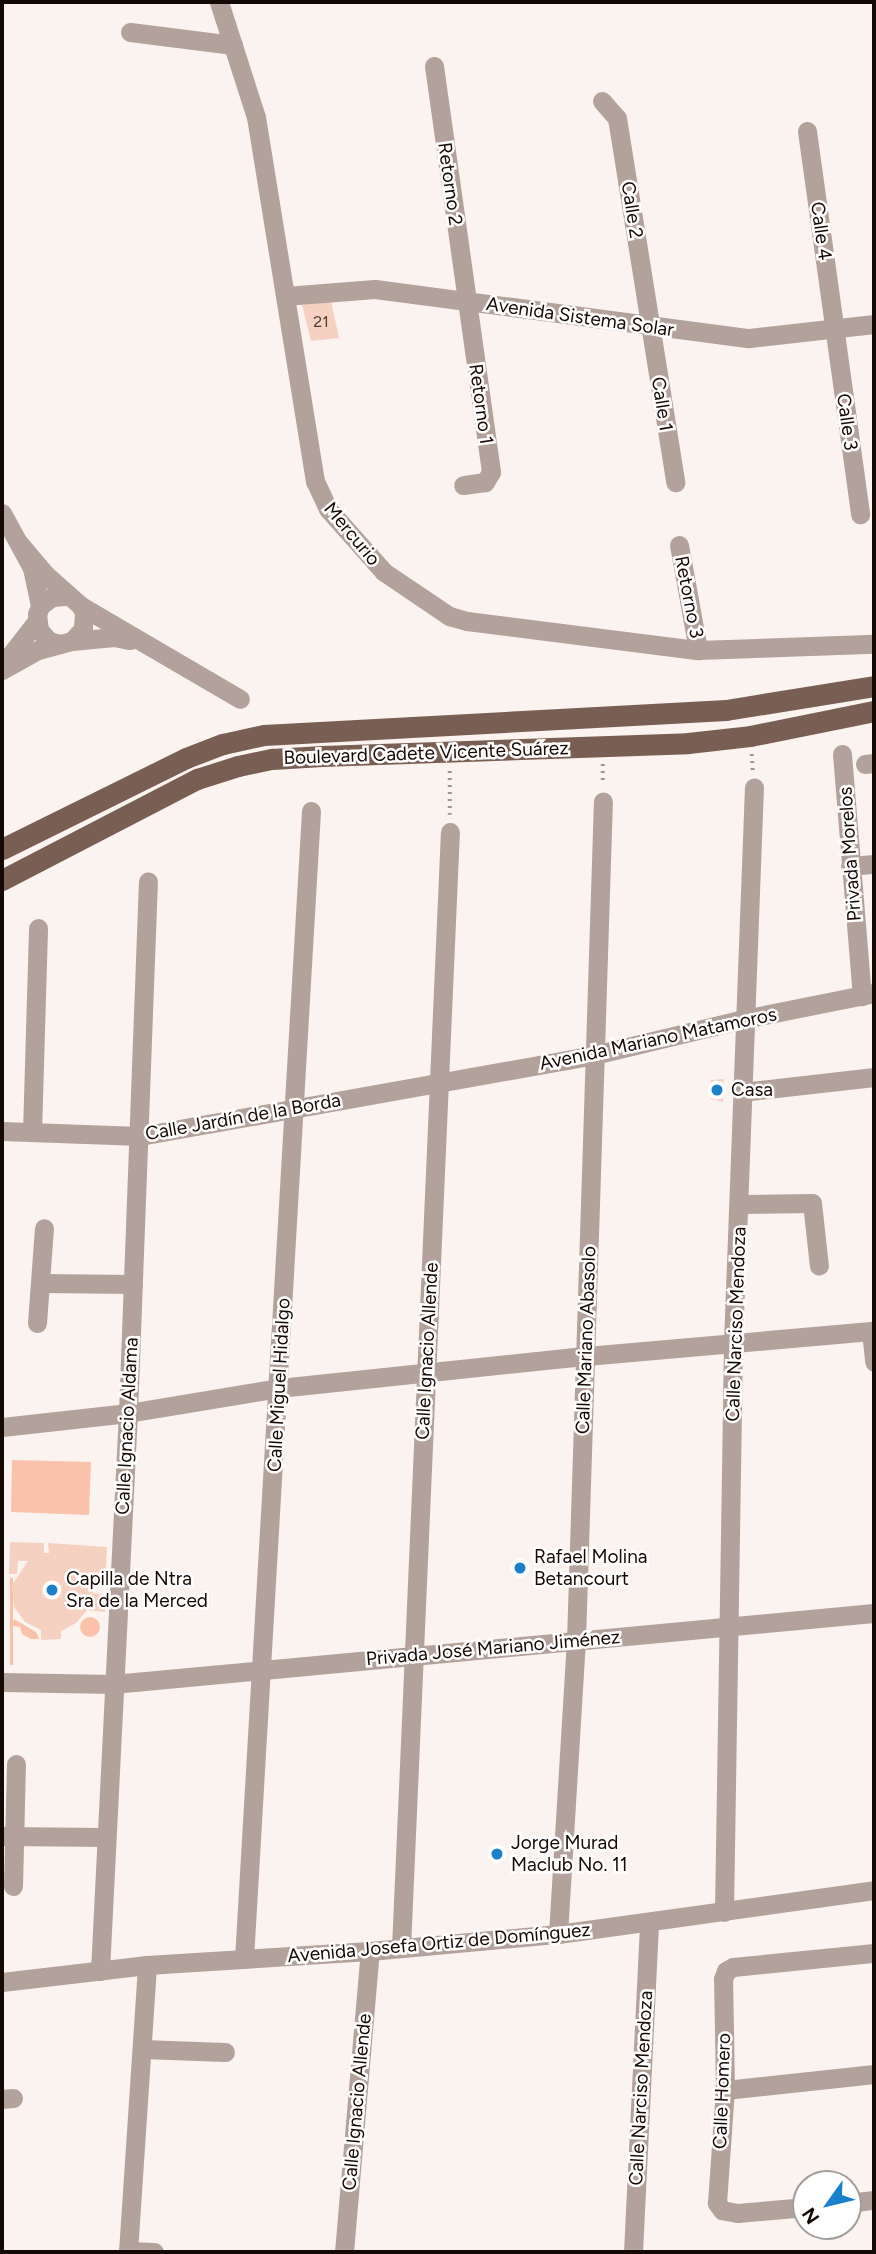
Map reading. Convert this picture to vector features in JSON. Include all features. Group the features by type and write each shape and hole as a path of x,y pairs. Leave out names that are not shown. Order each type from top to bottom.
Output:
{"main road":[{"name":"Boulevard Cadete Vicente Suárez","path":"2,849 186,758 223,744 264,734 726,710 874,686"},
{"name":"Boulevard Cadete Vicente Suárez","path":"2,880 197,779 237,766 297,758 688,743 750,736 874,711"}],"street":[{"name":"Mercurio","path":"219,2 257,117 320,495 328,509 384,572 449,616 467,621 698,650 874,644"},
{"path":"130,32 233,45"},
{"name":"Retorno 2","path":"434,66 466,302"},
{"name":"Calle 2","path":"602,101 617,118 650,326"},
{"name":"Calle 4","path":"807,131 834,331"},
{"name":"Avenida Sistema Solar","path":"285,296 375,289 749,338 834,331 874,324"},
{"name":"Retorno 1","path":"463,485 485,482 491,472 466,302"},
{"name":"Calle 1","path":"650,326 675,482"},
{"name":"Calle 3","path":"834,331 860,514"},
{"path":"2,513 35,578 43,636 66,642"},
{"path":"19,543 74,601 85,621 83,629 66,642"},
{"name":"Retorno 3","path":"679,545 698,650"},
{"path":"2,668 52,597 74,601 240,699"},
{"path":"2,668 38,650 66,642 114,637 141,642"},
{"name":"Privada Morelos","path":"842,754 850,866 868,995"},
{"name":"Calle Narciso Mendoza","path":"724,1912 731,1626 733,1343 754,787"},
{"name":"Calle Mariano Abasolo","path":"558,1934 576,1640 603,800"},
{"name":"Calle Miguel Hidalgo","path":"244,1959 263,1672 311,811"},
{"name":"Calle Ignacio Allende","path":"401,1948 426,1373 442,1083 450,832"},
{"path":"850,866 874,864"},
{"name":"Calle Ignacio Aldama","path":"100,1971 128,1413 148,881"},
{"path":"32,1132 38,928"},
{"name":"Avenida Mariano Matamoros","path":"442,1083 594,1055 744,1019 868,995"},
{"path":"742,1092 874,1077"},
{"name":"Calle Jardín de la Borda","path":"2,1131 140,1136 442,1083"},
{"path":"739,1204 813,1203 819,1266"},
{"path":"37,1323 44,1228"},
{"path":"41,1283 133,1284"},
{"path":"2,1427 128,1413 279,1388 586,1356 873,1331 874,1362"},
{"name":"Privada José Mariano Jiménez","path":"2,1682 113,1684 874,1613"},
{"path":"13,1886 8,1837 16,1764"},
{"path":"8,1837 106,1837"},
{"name":"Avenida Josefa Ortiz de Domínguez","path":"2,1982 147,1965 370,1951 558,1934 874,1890"},
{"name":"Calle Narciso Mendoza","path":"633,2252 649,1923"},
{"name":"Calle Ignacio Allende","path":"344,2252 370,1951"},
{"name":"Calle Homero","path":"792,2208 737,2213 722,2210 715,2196 725,2090 726,1971 733,1967 874,1952"},
{"path":"147,1965 128,2252 154,2252"},
{"path":"142,2049 225,2052"},
{"path":"725,2090 874,2074"}],"path":[{"path":"750,736 754,787"},
{"path":"602,746 603,800"},
{"path":"449,754 450,832"}],"shaded area":[{"path":"12,1460 91,1462 89,1515 11,1512"},
{"path":"10,1578 13,1578 13,1623 14,1619 36,1632 39,1639 31,1639 22,1634 20,1627 13,1626 13,1665 10,1665"},
{"path":"90,1617 97,1620 100,1627 97,1634 90,1637 83,1634 80,1627 83,1620"}],"building":[{"path":"331,301 339,338 311,341 302,305"},
{"name":"Casa","path":"724,1079 723,1102 711,1099 711,1080"},
{"name":"Capilla de Ntra Sra de la Merced","path":"10,1542 44,1543 44,1553 49,1553 48,1543 107,1547 105,1583 91,1583 93,1593 107,1595 105,1612 87,1610 76,1623 61,1631 61,1639 41,1640 41,1630 25,1622 14,1607 12,1585 28,1561 18,1561 17,1574 9,1574"}],"place":[{"name":"Casa","path":"717,1090"},
{"name":"Rafael Molina Betancourt","path":"520,1568"},
{"name":"Capilla de Ntra Sra de la Merced","path":"52,1590"},
{"name":"Jorge Murad Maclub No. 11","path":"497,1854"}]}
